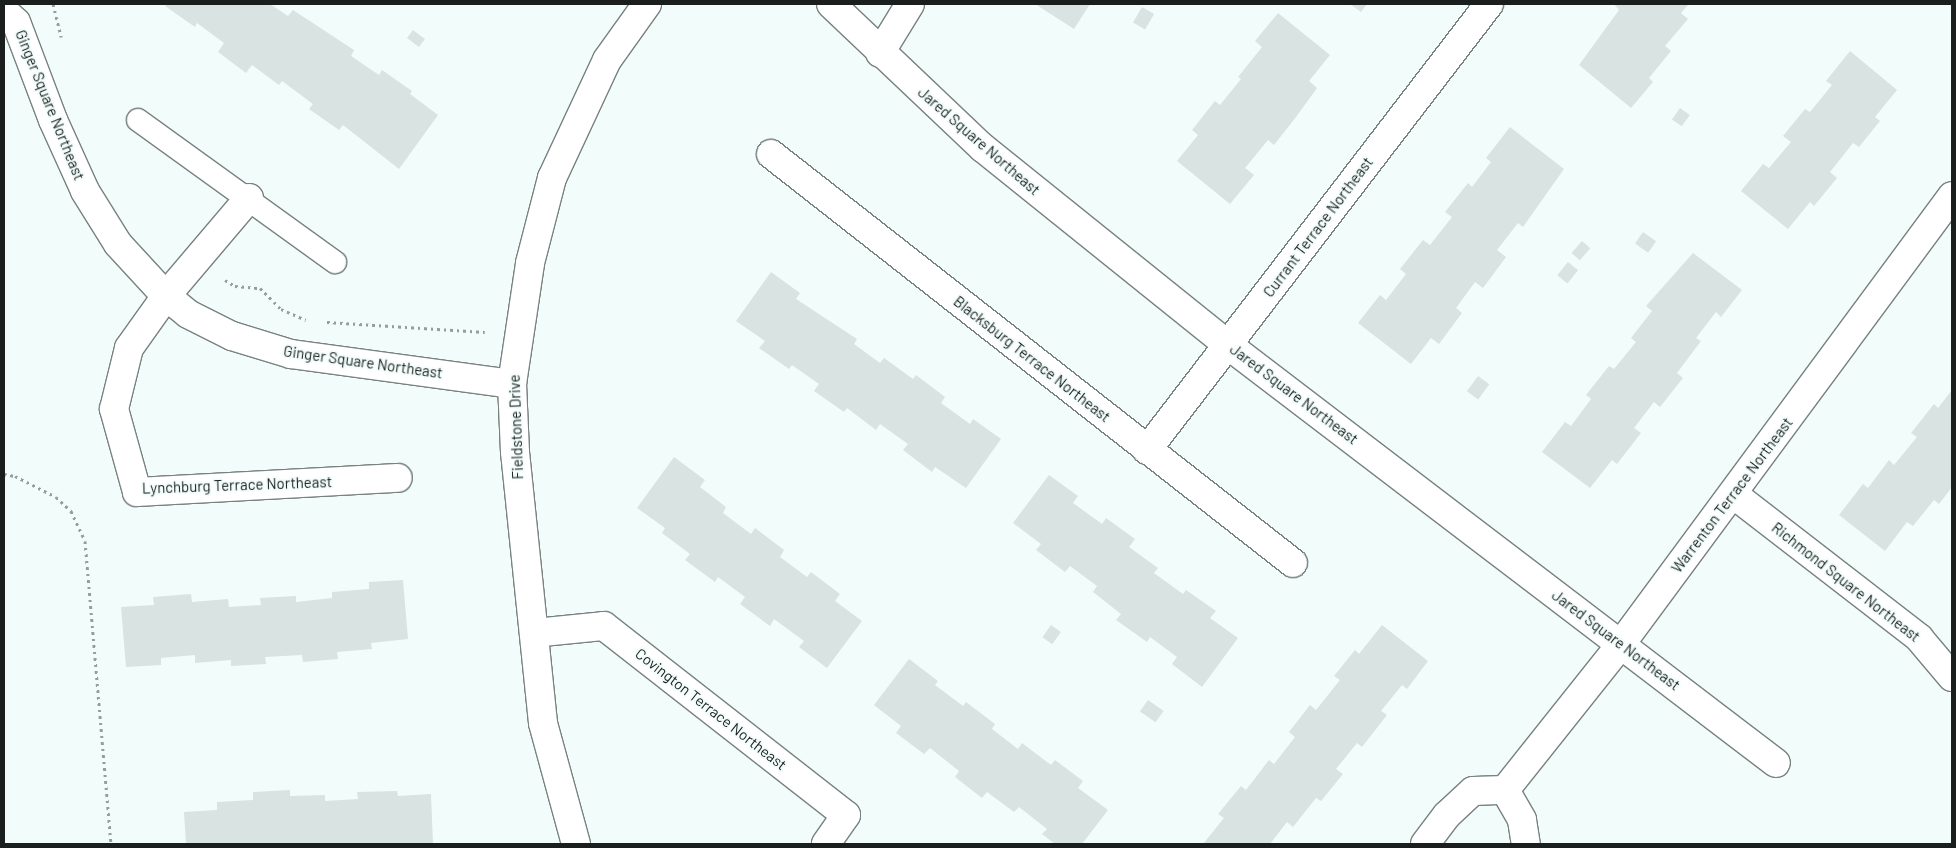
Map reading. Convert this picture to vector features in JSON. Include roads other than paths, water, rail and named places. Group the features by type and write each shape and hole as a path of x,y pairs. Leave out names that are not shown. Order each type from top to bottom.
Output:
{"street":[{"name":"Fieldstone Drive","path":"576,844 543,723 515,452 512,384 530,263 552,178 607,60 647,4"},
{"name":"Jared Square Northeast","path":"831,4 880,53 983,148 1228,344 1776,763"},
{"path":"880,53 910,4"},
{"name":"Currant Terrace Northeast","path":"1147,450 1489,4"},
{"name":"Ginger Square Northeast","path":"4,11 16,22 52,120 85,191 118,244 166,296 188,314 232,336 291,354 512,384"},
{"name":"Blacksburg Terrace Northeast","path":"771,154 1293,563"},
{"name":"Warrenton Terrace Northeast","path":"1505,790 1621,644 1952,196"},
{"path":"166,296 249,198"},
{"name":"Lynchburg Terrace Northeast","path":"166,296 129,348 114,409 137,492 398,478"},
{"name":"Richmond Square Northeast","path":"1733,494 1919,638 1952,677"},
{"name":"Covington Terrace Northeast","path":"534,633 604,626 846,815 826,844"},
{"path":"1425,844 1448,815 1473,791 1505,790 1522,820 1526,844"}],"lane":[{"path":"138,120 336,262"}]}
